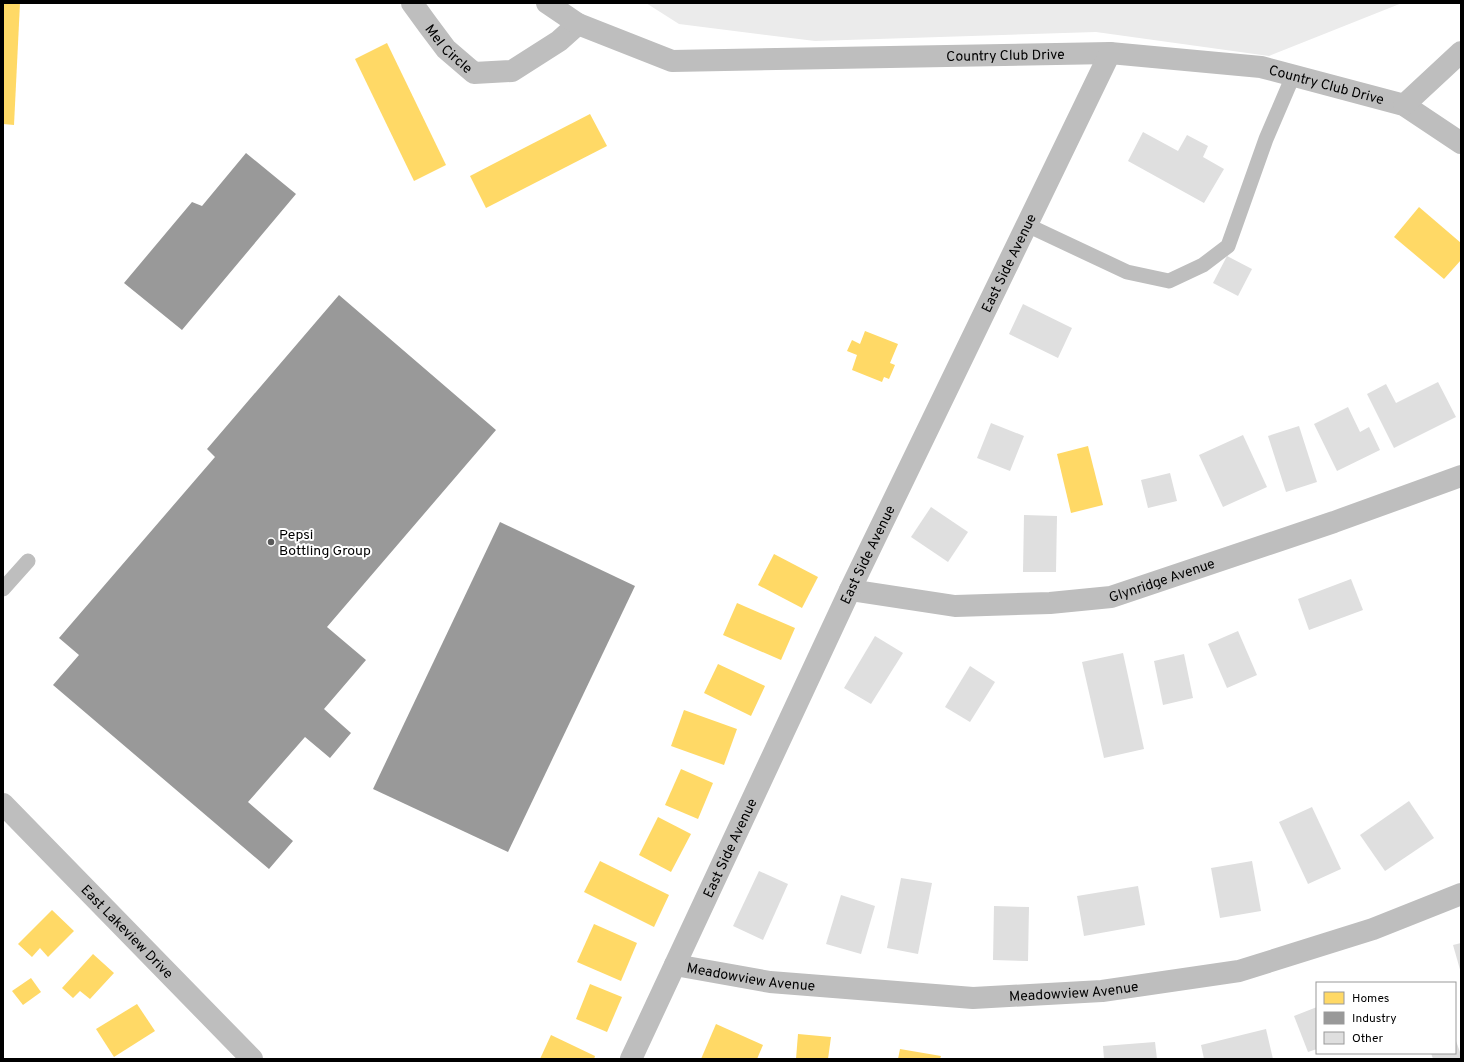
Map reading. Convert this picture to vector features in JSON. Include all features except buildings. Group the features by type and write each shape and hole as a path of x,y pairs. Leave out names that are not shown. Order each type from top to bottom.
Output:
{"street":[{"name":"Mel Circle","path":"412,3 446,49 474,73 512,71 560,41 578,24"},
{"name":"Country Club Drive","path":"547,3 578,24 672,61 1110,53 1261,67 1404,105 1461,143"},
{"path":"1404,105 1461,52"},
{"name":"East Side Avenue","path":"631,1059 850,590 1110,53"},
{"name":"Glynridge Avenue","path":"850,590 955,606 1050,603 1111,597 1334,522 1461,476"},
{"name":"East Lakeview Drive","path":"3,804 252,1059"},
{"name":"Meadowview Avenue","path":"675,965 770,982 973,998 1102,991 1239,971 1373,929 1461,894"}],"lane":[{"path":"1027,225 1127,272 1169,280 1203,265 1228,246 1266,139 1293,76"},
{"path":"3,589 28,560"}],"shaded area":[{"path":"646,3 1402,3 1269,56 1096,32 815,41 679,24"}],"place":[{"name":"Pepsi Bottling Group","path":"271,542"}]}
